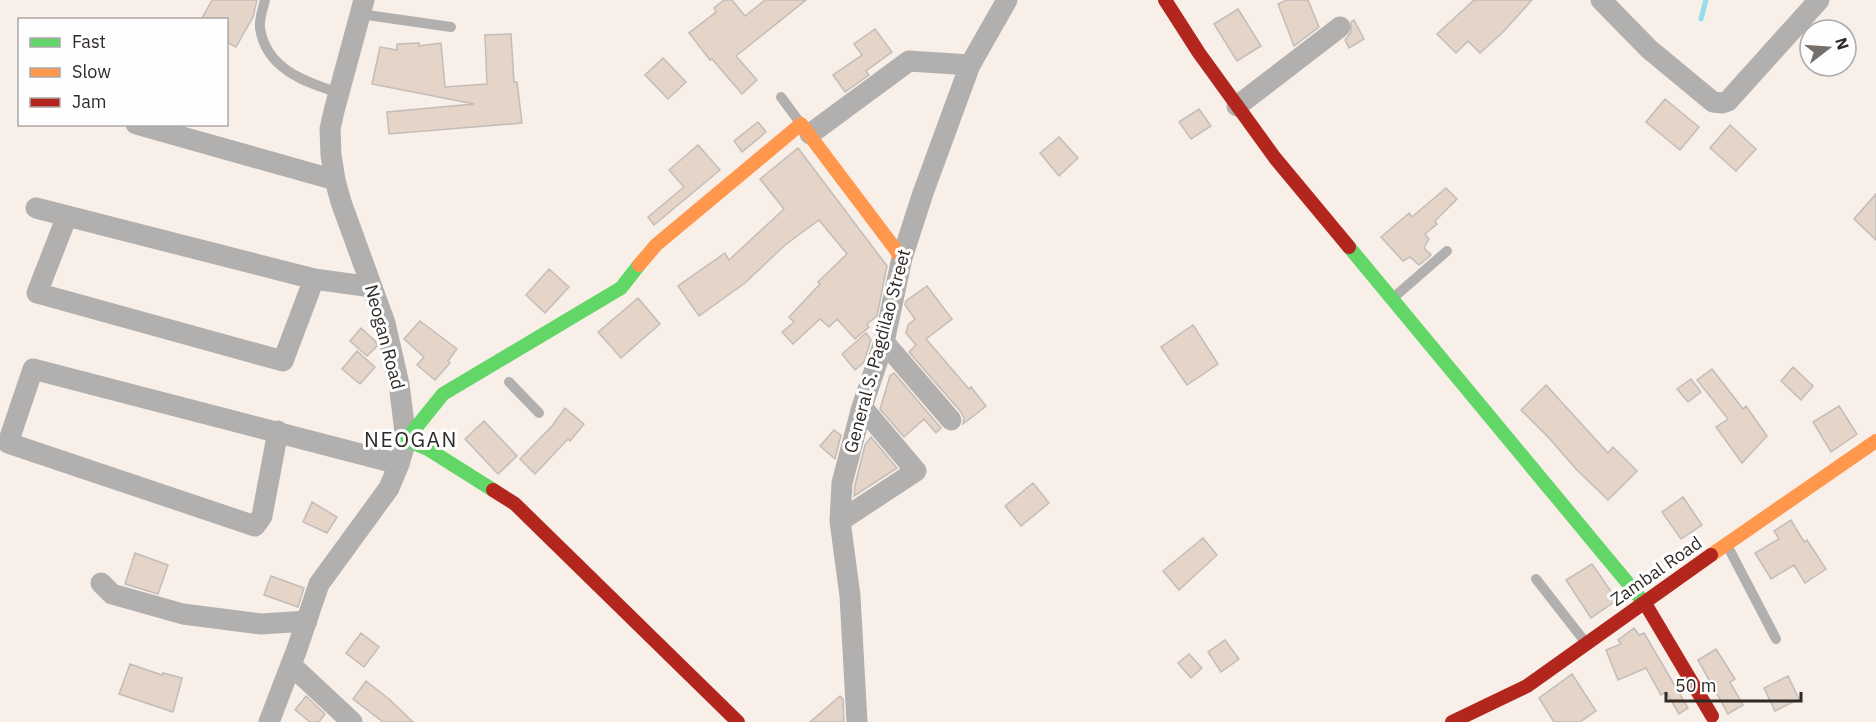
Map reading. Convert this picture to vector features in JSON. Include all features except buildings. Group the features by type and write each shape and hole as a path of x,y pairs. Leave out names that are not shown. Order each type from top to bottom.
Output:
{"street":[{"name":"General S. Pagdilao Street","path":"857,722 850,596 840,521 842,483 862,407 884,342 902,258 923,193 970,64 1007,0"},
{"path":"1165,0 1275,158 1644,601 1712,716"},
{"path":"1601,0 1672,69 1713,102 1722,103 1728,101 1819,0"},
{"name":"Neogan Road","path":"268,722 291,665 319,584 389,488 406,440 394,357 385,323 340,202 331,155 330,129 362,7"},
{"path":"1237,106 1340,27"},
{"path":"738,722 515,504 428,449 406,440 443,394 621,288 656,245 806,129 909,61 970,64"},
{"path":"143,126 335,180"},
{"path":"806,129 902,258"},
{"path":"36,208 314,279 372,287"},
{"path":"67,216 37,293 283,361 314,279"},
{"path":"884,342 951,420"},
{"path":"278,431 262,516 255,526 8,443 33,369 278,431 399,464"},
{"path":"840,521 915,471 862,407"},
{"name":"Zambal Road","path":"1452,722 1527,686 1644,601 1876,441"},
{"path":"101,583 112,594 183,614 261,624 307,621"},
{"path":"291,665 352,722"}],"lane":[{"path":"265,0 260,26 265,44 277,63 292,75 310,84 339,93"},
{"path":"362,7 451,27"},
{"path":"781,97 806,129"},
{"path":"1393,298 1447,251"},
{"path":"509,382 539,413"},
{"path":"1726,544 1776,639"},
{"path":"1536,579 1586,644"}],"waterway":[{"path":"1701,19 1706,0"}],"traffic: fast":[{"path":"1349,247 1646,605"},
{"path":"493,490 428,449 406,440 443,394 621,288 639,265"}],"traffic: slow":[{"path":"639,265 656,245 801,124 902,258"},
{"path":"1711,555 1876,441"}],"traffic: jam":[{"path":"1165,0 1199,53 1275,158 1349,247"},
{"path":"493,490 515,504 738,722"},
{"path":"1452,722 1527,686 1711,555"},
{"path":"1646,605 1712,716"}],"district":[{"name":"NEOGAN","path":"411,439"}]}
